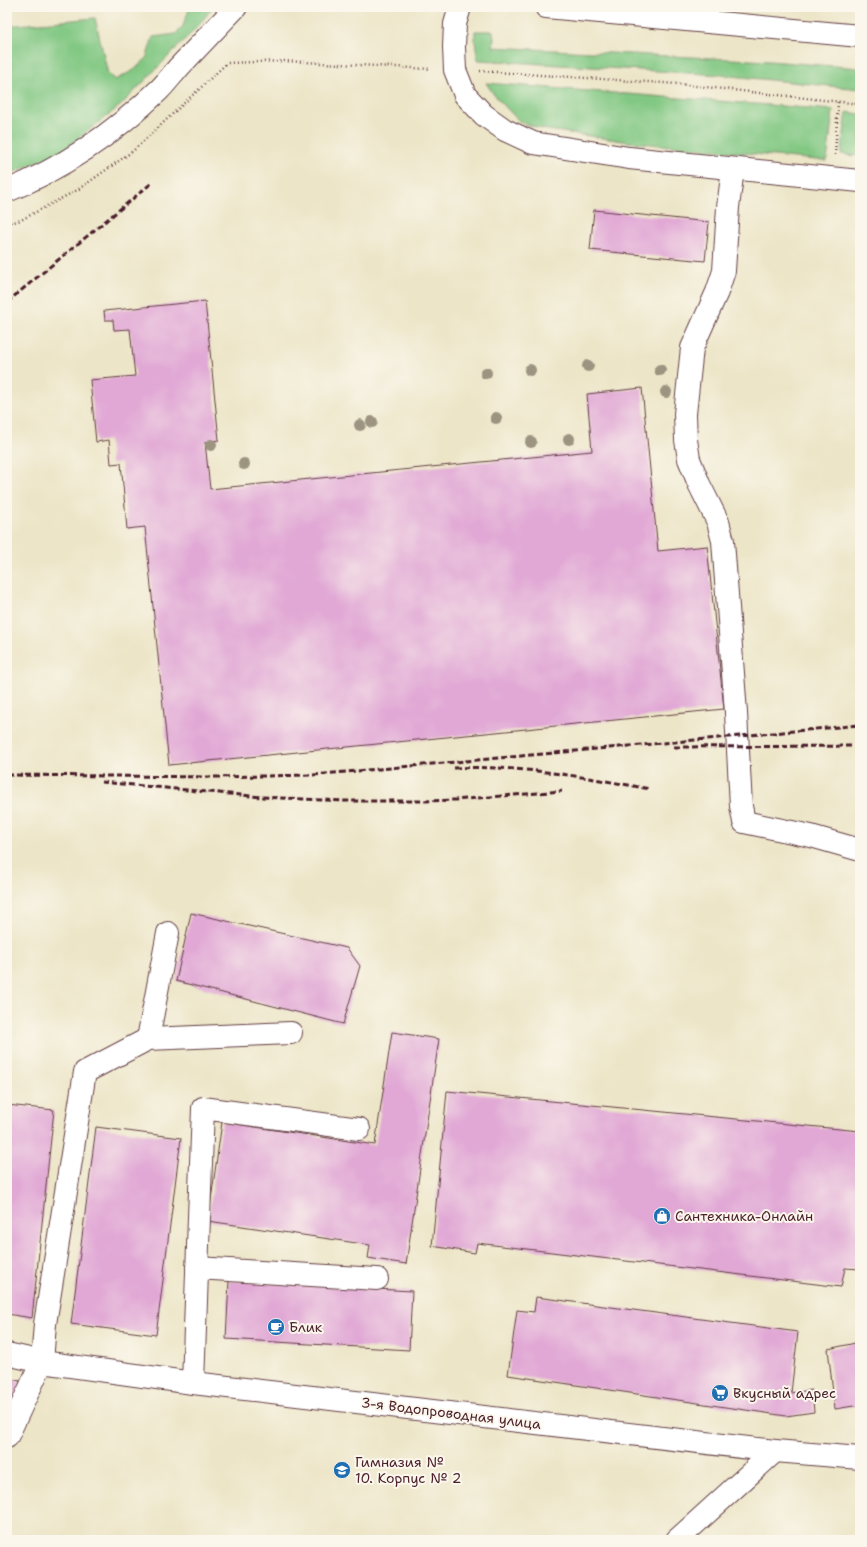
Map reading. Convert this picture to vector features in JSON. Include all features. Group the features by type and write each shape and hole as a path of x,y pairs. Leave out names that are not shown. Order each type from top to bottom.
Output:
{"main road":[{"path":"7,190 34,179 79,154 116,127 159,89 236,7"},
{"path":"460,7 455,24 455,70 465,95 484,115 505,130 533,143 629,158 860,181"},
{"path":"546,7 860,36"},
{"path":"732,169 724,271 717,292 692,348 685,414 686,440 690,459 699,484 718,522 723,541 736,712 741,806 744,822 811,836 860,850"},
{"path":"148,1040 168,933"},
{"path":"7,1437 42,1362 45,1324 85,1072 148,1040 291,1033"},
{"path":"193,1383 203,1108 359,1128"},
{"path":"197,1268 378,1279"},
{"name":"3-я Водопроводная улица","path":"7,1354 42,1362 193,1383 775,1451 860,1458"},
{"path":"677,1540 775,1451"}],"path":[{"path":"7,224 21,220 79,189 133,151 228,63 285,61 437,69"},
{"path":"476,71 678,84 860,104"},
{"path":"835,178 838,102"}],"green space":[{"path":"190,7 213,7 198,26 121,105 61,152 7,175 7,26 95,18 108,74 115,80 134,70 146,59 153,37 176,34 183,26"},
{"path":"475,31 493,31 493,47 769,61 860,68 860,89 721,75 478,60"},
{"path":"486,83 833,110 827,161 629,142 542,129 520,122 495,96"},
{"path":"847,112 860,114 860,153 856,156 841,154"}],"building":[{"path":"594,210 709,222 705,261 590,250"},
{"path":"205,301 219,440 205,442 210,489 592,451 587,394 642,388 658,551 707,546 724,709 169,765 145,527 127,529 121,463 111,464 109,440 96,442 90,380 135,376 130,329 114,330 113,320 105,320 104,311"},
{"path":"191,913 347,948 360,966 343,1024 176,981"},
{"path":"392,1032 439,1039 406,1264 368,1258 370,1245 208,1221 222,1122 375,1145"},
{"path":"447,1091 860,1131 860,1269 845,1268 841,1287 477,1243 475,1253 432,1246"},
{"path":"7,1105 54,1110 32,1318 7,1314"},
{"path":"96,1127 181,1138 156,1335 71,1324"},
{"path":"229,1281 412,1291 409,1350 226,1339"},
{"path":"536,1297 798,1332 791,1393 812,1390 814,1412 786,1416 508,1375 517,1310 534,1312"},
{"path":"860,1342 860,1405 835,1409 828,1349"},
{"path":"7,1378 20,1381 10,1420 7,1419"}],"railway":[{"path":"7,302 153,182"},
{"path":"7,775 214,777 313,775 860,725"},
{"path":"674,747 860,746"},
{"path":"454,768 503,768 528,770 577,776 650,789"},
{"path":"101,782 262,797 344,801 455,800 562,791"}],"place":[{"name":"Сантехника-Онлайн","path":"662,1216"},
{"name":"Блик","path":"276,1327"},
{"name":"Вкусный адрес","path":"720,1393"},
{"name":"Гимназия № 10. Корпус № 2","path":"342,1470"}]}
